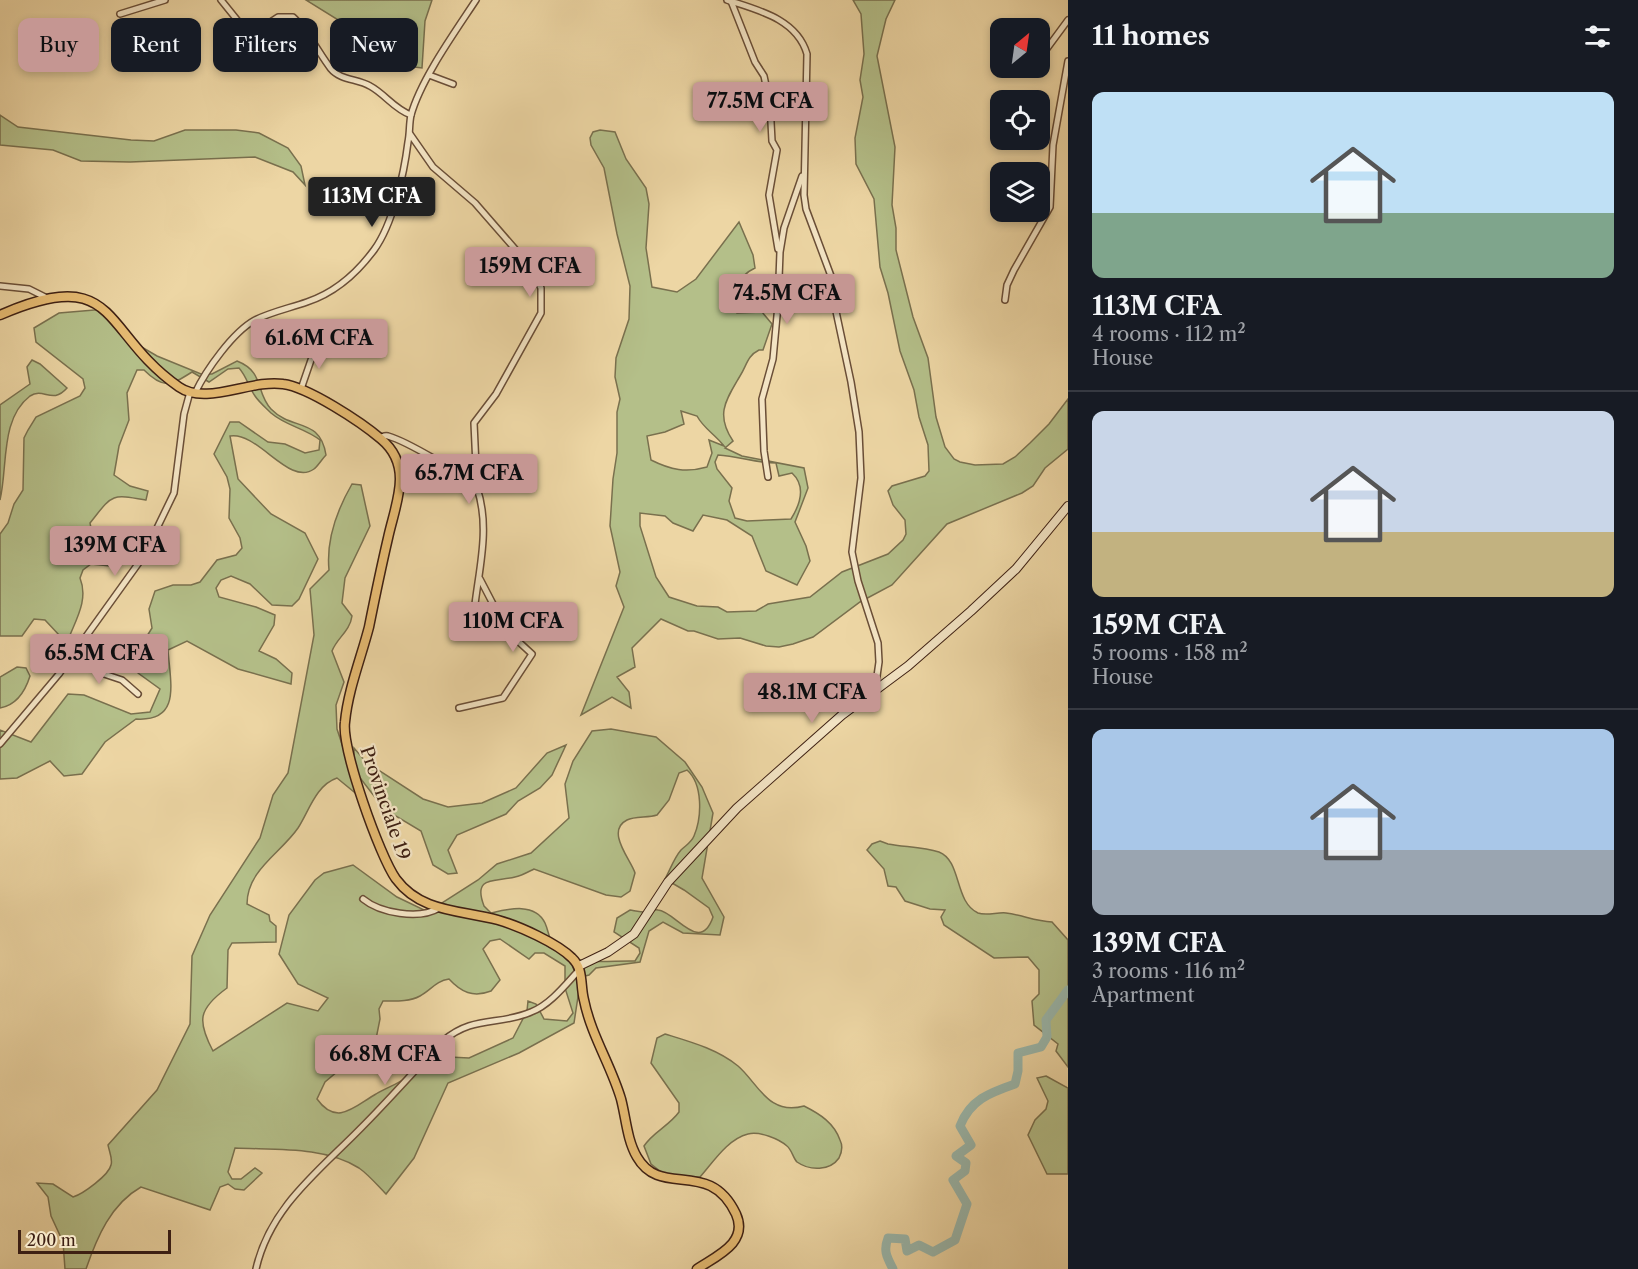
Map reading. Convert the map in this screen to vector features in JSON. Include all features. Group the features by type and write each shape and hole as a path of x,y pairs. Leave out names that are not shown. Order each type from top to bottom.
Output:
{"main road":[{"path":"0,315 47,298 73,296 94,301 111,315 125,335 163,374 178,386 193,393"},
{"name":"Provinciale 19","path":"193,393 220,392 270,383 300,389 357,421 379,438 396,459 400,485 345,718 345,736 349,756 362,797 391,871 417,900 439,908 510,924 566,953 579,968"},
{"path":"579,968 587,1011 598,1047 620,1097 636,1156 643,1166 658,1176 710,1185 728,1201 737,1217 739,1227 735,1240 725,1251 697,1269"}],"street":[{"path":"120,15 165,0"},
{"path":"221,0 238,21 255,32 278,17 293,16 332,70 339,75 367,84 393,105 411,115"},
{"path":"0,744 69,660 143,557 170,504 180,457 184,414 193,393 218,358 239,333 253,321 327,294 346,281 369,256 387,225 403,170 411,115 429,75 476,0"},
{"path":"729,1 767,13 780,20 804,43 807,54 804,171 806,209 831,276 859,432 861,478 852,552 858,581 878,643 879,662 875,690"},
{"path":"729,1 755,62 764,76 770,104 772,141 777,150 769,195 780,252"},
{"path":"1050,44 1068,20"},
{"path":"1005,300 1007,285 1014,270 1050,207 1053,145 1068,61"},
{"path":"429,75 453,84"},
{"path":"409,133 433,167 475,203 530,265 541,288 541,313 496,394 474,423 483,552 474,613"},
{"path":"768,477 764,451 762,399 773,359 780,252 784,228 804,171"},
{"path":"0,286 29,289 47,298"},
{"path":"300,389 311,360 324,343"},
{"path":"379,438 388,436 418,451 444,465 477,488"},
{"path":"256,1269 266,1237 286,1205 308,1179 346,1143 443,1041 451,1034 471,1025 524,1015 537,1009 579,968 634,934 668,882 736,808 842,714 939,639 1016,569 1068,506"},
{"path":"459,708 503,698 532,654 507,631 480,579"},
{"path":"69,660 81,658 93,660 101,673 122,680 138,694"},
{"path":"363,898 376,909 384,911 420,913 439,908"}],"green space":[{"path":"306,0 432,0 425,21 422,68 418,68 418,18 335,18"},
{"path":"853,0 895,0 886,19 877,56 895,147 892,205 896,228 896,250 913,317 928,358 936,417 945,447 954,459 960,462 975,465 1003,464 1015,457 1049,424 1068,399 1068,449 1045,468 1033,486 1022,493 947,524 892,585 860,602 813,637 779,647 766,646 740,638 718,639 688,631 661,619 632,648 635,667 617,677 629,692 631,708 612,697 581,715 624,607 616,586 620,572 610,526 617,453 617,412 620,399 615,377 616,358 629,319 630,286 604,168 591,145 590,138 593,132 600,130 615,132 626,159 646,188 649,204 646,248 652,287 677,292 696,279 739,222 753,255 755,268 743,276 738,286 737,313 762,312 772,324 763,350 755,352 750,358 724,407 725,423 733,441 725,448 742,456 804,468 808,488 795,522 810,561 797,585 766,571 752,536 727,520 703,515 693,531 673,523 665,516 640,513 640,526 656,577 669,597 697,606 718,607 727,612 756,611 768,604 810,597 842,572 888,554 906,534 905,520 893,505 888,491 892,486 925,476 929,471 928,445 919,417 914,390 900,351 880,267 874,199 856,164 855,138 863,97 860,80 864,54 861,14","holes":["681,411 697,416 724,446 709,440 712,453 707,467 692,470 679,469 651,460 647,436 684,424","718,455 776,463 779,476 792,473 799,483 800,495 791,519 747,521 735,518 729,501 732,488 717,469 715,462"]},
{"path":"0,115 18,127 131,140 154,141 185,130 236,130 259,133 288,148 301,166 305,185 293,172 255,157 130,162 81,161 53,150 0,145"},
{"path":"106,309 133,342 157,356 201,374 212,374 237,361 246,366 256,377 266,403 271,409 279,416 311,430 323,443 326,455 314,469 304,473 294,471 241,437 230,436 238,479 271,514 305,533 318,559 299,599 292,606 272,605 250,584 231,576 221,580 216,588 219,597 256,607 275,615 274,625 259,651 276,659 292,673 291,684 238,669 187,641 168,650 171,687 167,707 161,714 151,718 136,719 105,742 82,774 64,776 50,761 17,778 0,779 0,730 31,742 68,694 84,695 131,714 150,712 160,689 138,673 132,660 152,628 149,609 155,591 173,585 191,585 200,582 217,560 236,555 242,548 240,538 229,518 230,489 227,477 214,454 230,422 239,422 268,442 285,444 305,453 319,450 320,440 277,417 263,405 255,396 239,368 228,369 209,382 192,372 172,383 162,383 144,370 137,370 127,393 129,420 119,446 114,475 130,486 148,491 146,500 113,498 103,506 90,523 92,533 116,550 117,559 110,566 91,564 83,570 80,578 82,600 70,635 60,636 45,620 34,619 22,636 0,636 0,534 8,523 14,504 23,490 24,438 36,417 80,396 85,388 83,379 36,342 34,328 59,313"},
{"path":"32,360 40,364 67,388 62,393 52,396 35,394 20,406 9,430 0,500 0,405 30,384 27,367"},
{"path":"352,484 361,485 370,526 345,578 342,603 352,616 351,621 332,651 344,682 336,705 337,729 359,796 337,778 330,781 318,792 298,828 253,881 248,892 247,904 269,915 270,921 276,926 276,942 232,943 228,950 227,988 210,1002 203,1016 204,1031 213,1051 287,1003 318,1011 328,998 298,984 279,954 289,915 315,880 324,873 353,865 397,897 428,912 478,880 497,864 531,853 569,818 565,784 573,761 592,731 611,729 656,737 685,762 702,787 713,813 702,878 724,917 720,935 683,933 663,922 649,931 640,962 596,968 589,975 581,977 574,1023 519,1053 448,1083 414,1158 386,1194 359,1168 331,1156 299,1150 235,1148 228,1172 232,1179 241,1179 255,1168 262,1173 244,1190 235,1189 228,1184 220,1187 210,1210 141,1187 121,1202 106,1222 86,1269 65,1269 63,1242 51,1216 48,1197 37,1183 53,1184 73,1197 106,1174 111,1163 108,1145 157,1090 190,1024 192,956 210,915 260,838 273,795 288,773 314,635 310,589 329,570 331,536 337,514","holes":["687,770 698,792 699,820 693,838 674,860 665,879 709,908 713,917 708,928 701,932 694,932 665,912 630,910 617,918 614,932 639,948 640,953 635,961 595,962 567,956 555,948 545,923 535,912 521,909 491,913 484,906 481,889 488,882 517,876 534,869 606,895 621,897 630,891 635,873 621,846 618,831 627,820 657,815 669,800 679,773","500,939 529,959 535,953 544,953 565,966 565,988 573,1013 567,1021 544,1019 536,1004 528,1001 527,1011 513,1038 469,1058 429,1056 402,1080 346,1112 332,1112 324,1107 317,1099 325,1082 376,1039 380,1019 379,1009 383,1001 416,998 449,979 458,987 473,994 491,991 500,980 483,949 490,941"]},
{"path":"17,667 26,668 30,676 28,682 16,701 0,708 0,677"},
{"path":"566,745 552,775 540,788 518,801 506,814 457,835 448,850 457,873 448,874 433,865 421,831 384,809 354,770 354,748 366,762 423,799 448,807 482,803 516,788 547,753"},
{"path":"880,841 933,850 946,857 955,872 965,900 970,908 978,913 1006,913 1052,922 1068,940 1068,1067 1056,1051 1058,1044 1034,1025 1032,1001 1039,994 1039,970 1028,957 994,958 944,925 941,917 945,910 930,909 905,901 896,887 888,886 884,869 867,850 872,844"},
{"path":"665,1034 703,1047 730,1060 773,1102 792,1108 804,1106 821,1116 834,1129 842,1144 839,1158 825,1167 808,1167 797,1162 784,1143 769,1136 753,1133 734,1141 700,1177 670,1179 651,1164 644,1146 679,1112 679,1103 651,1063 657,1038"},
{"path":"1046,1076 1068,1088 1068,1174 1047,1174 1028,1135 1035,1120 1046,1109 1048,1101 1037,1078"}],"waterway":[{"path":"893,1269 887,1257 888,1238 905,1239 907,1251 919,1245 933,1252 955,1240 967,1204 953,1180 965,1171 966,1163 956,1156 971,1145 960,1126 964,1117 982,1099 1015,1084 1018,1053 1041,1047 1047,1037 1046,1020 1068,990"}]}
